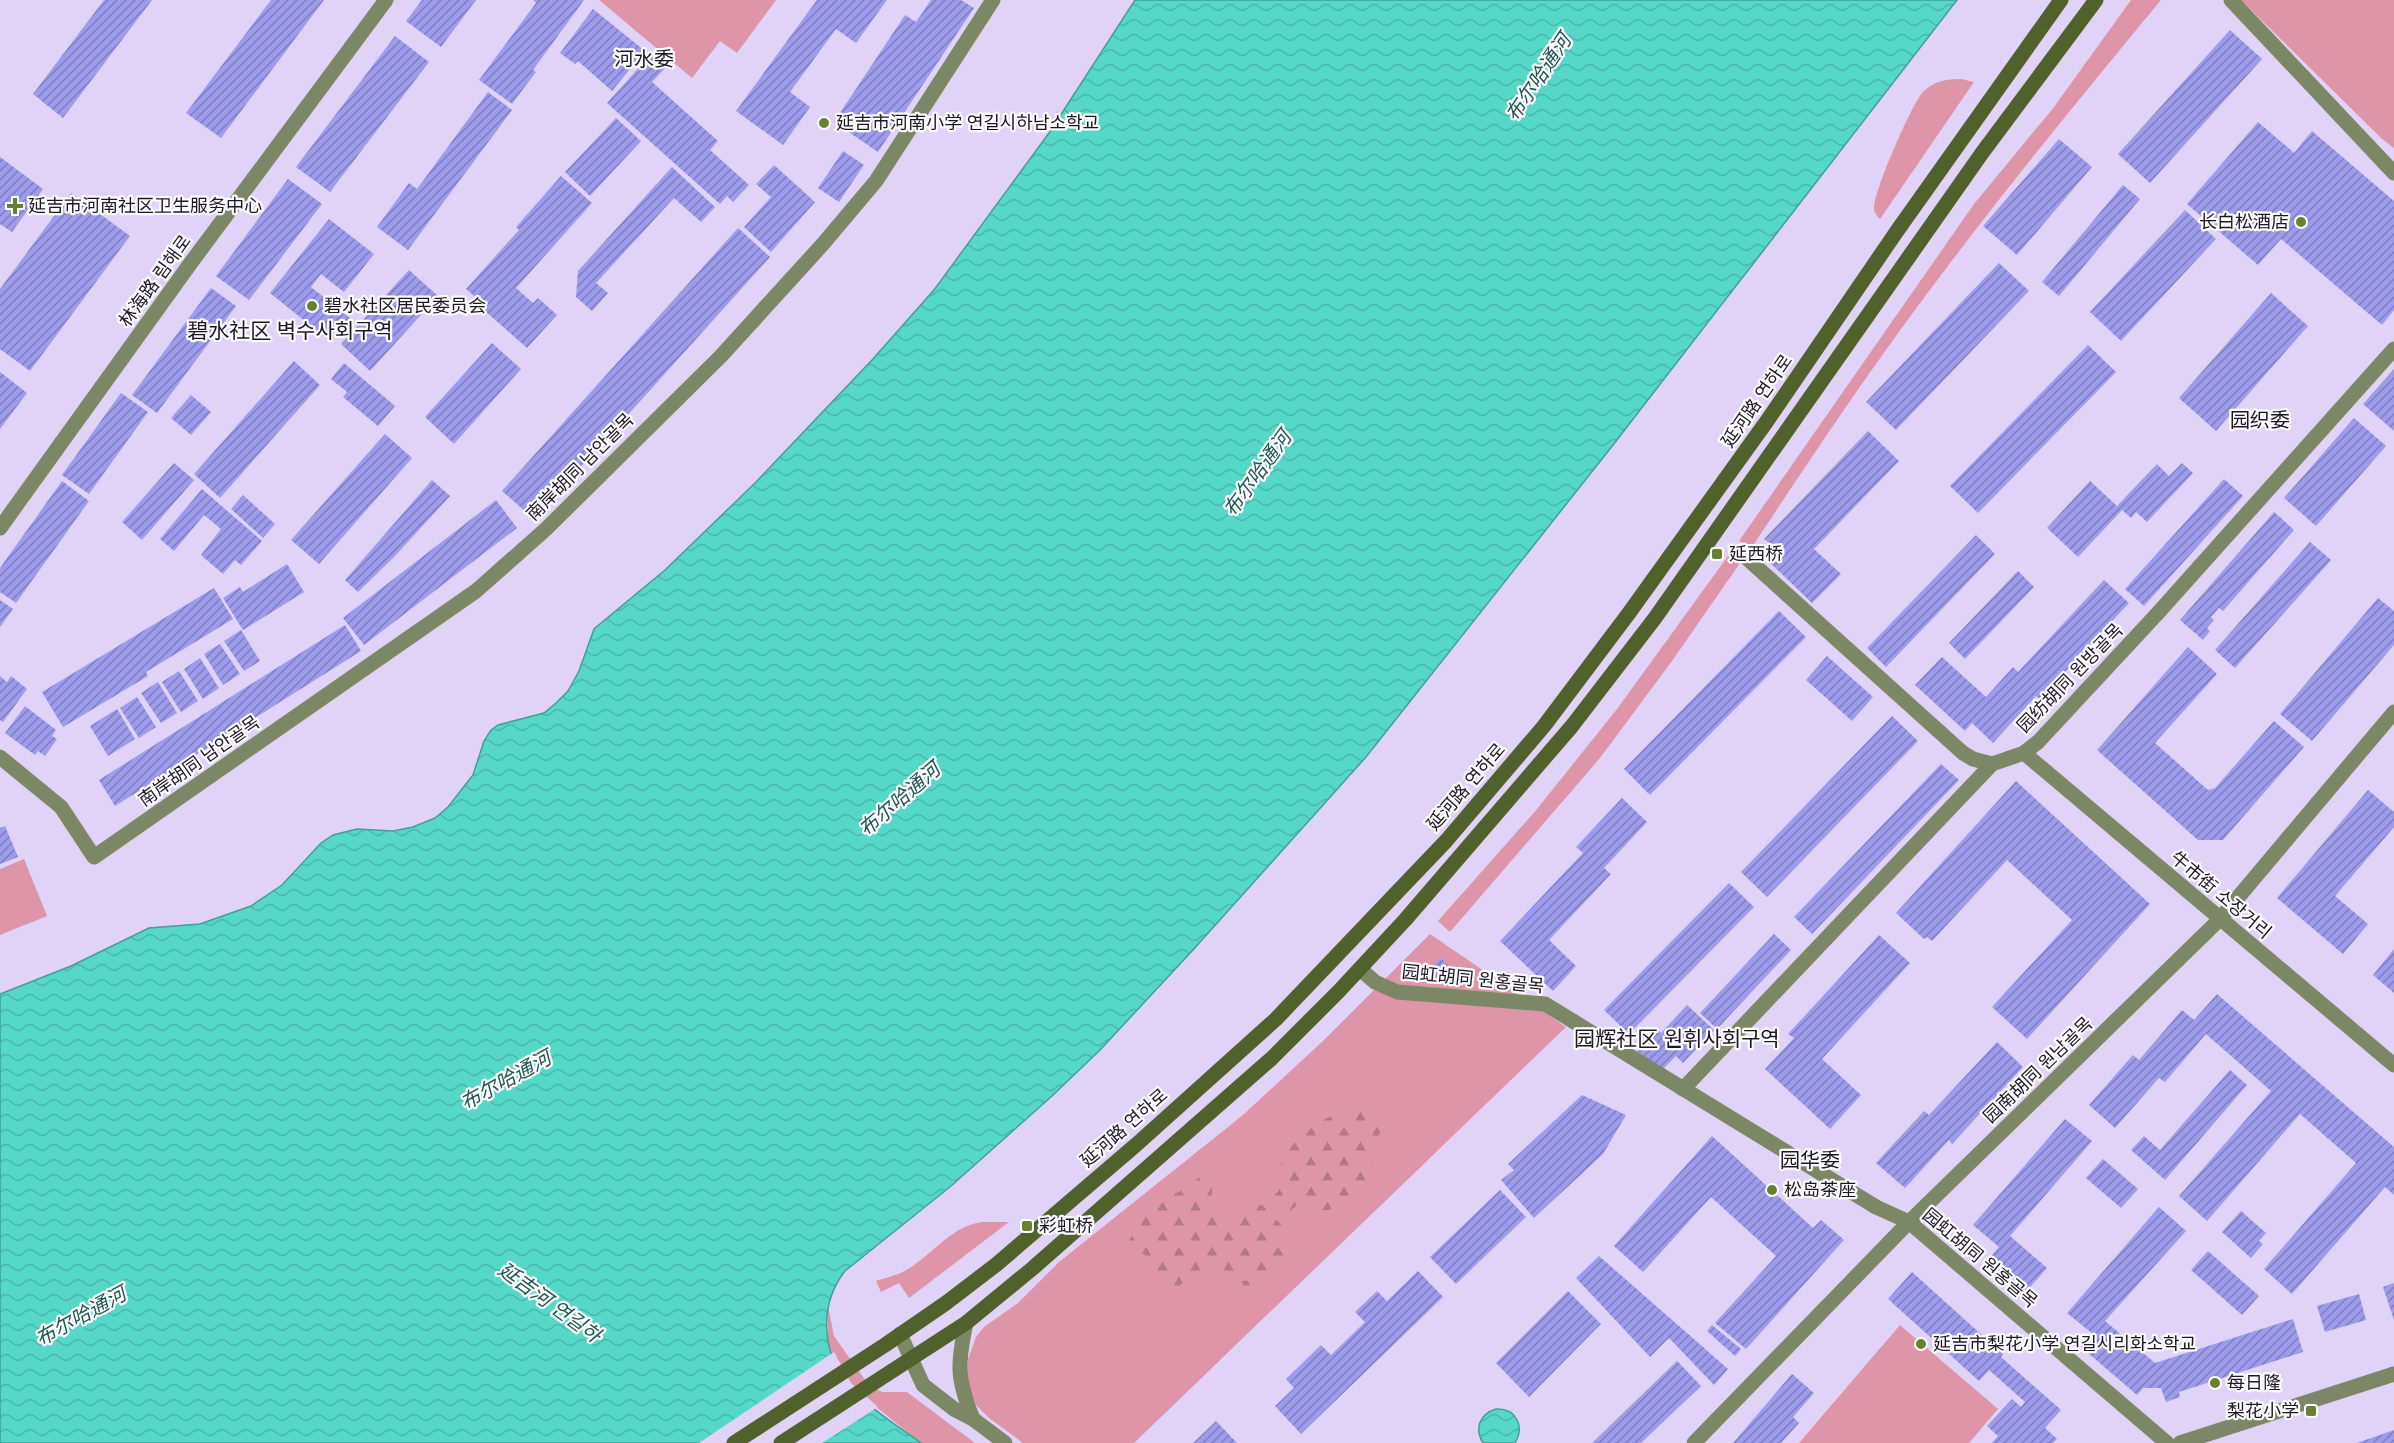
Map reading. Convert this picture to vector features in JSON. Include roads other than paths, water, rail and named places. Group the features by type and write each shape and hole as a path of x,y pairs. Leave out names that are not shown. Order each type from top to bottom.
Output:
{"main road":[{"name":"延河路 연하로","path":"734,1443 885,1345 997,1264 1245,1048 1316,980 1446,841 1544,726 1636,604 1747,450 1897,231 2061,0"},
{"path":"781,1443 966,1323 1051,1253 1271,1059 1360,969 1484,831 1572,726 1638,641 1982,153 2096,0"}],"street":[{"name":"林海路 림해로","path":"0,528 190,264 386,0"},
{"name":"南岸胡同 남안골목","path":"0,757 61,807 94,857 476,591 546,529 721,356 822,245 868,190 993,0"},
{"path":"2230,0 2394,173"},
{"name":"园纺胡同 원방골목","path":"1683,1089 1992,764 2024,753 2038,742 2157,614 2394,349"},
{"path":"1742,553 1963,753 1973,759 1992,764"},
{"name":"园南胡同 원남골목","path":"1694,1443 1909,1222 2219,920 2394,712"},
{"name":"牛市街 소장거리","path":"2024,753 2219,920 2394,1065"},
{"name":"园虹胡同 원홍골목","path":"1360,969 1375,982 1397,992 1545,1004 1876,1207 1909,1222 2167,1443"},
{"path":"966,1323 958,1368 963,1394 973,1419"},
{"path":"900,1334 906,1364 924,1385 954,1409 973,1419 1005,1443"},
{"path":"2180,1443 2394,1374"}],"water":[{"path":"1135,0 1957,0 1613,445 1366,757 1100,1050 951,1186 845,1271 831,1298 827,1313 829,1344 833,1358 840,1372 856,1393 921,1443 0,1443 0,994 71,966 149,928 200,924 251,906 282,885 321,843 333,835 357,829 393,831 413,827 435,818 448,807 473,775 484,741 491,730 498,725 544,713 556,703 568,691 579,671 594,629 665,570 755,483 872,360 934,290 1049,133"},
{"path":"1496,1409 1503,1409 1517,1419 1519,1430 1515,1443 1483,1443 1479,1432 1480,1422 1486,1414"}],"place":[{"name":"延吉市河南小学 연길시하남소학교","path":"824,123"},
{"name":"延吉市河南社区卫生服务中心","path":"15,206"},
{"name":"长白松酒店","path":"2301,222"},
{"name":"碧水社区居民委员会","path":"312,306"},
{"name":"延西桥","path":"1717,554"},
{"name":"松岛茶座","path":"1772,1190"},
{"name":"彩虹桥","path":"1027,1226"},
{"name":"延吉市梨花小学 연길시리화소학교","path":"1921,1344"},
{"name":"每日隆","path":"2215,1383"},
{"name":"梨花小学","path":"2311,1411"}],"district":[{"name":"河水委","path":"644,60"},
{"name":"碧水社区 벽수사회구역","path":"290,331"},
{"name":"园织委","path":"2260,421"},
{"name":"园辉社区 원휘사회구역","path":"1677,1039"},
{"name":"园华委","path":"1810,1161"}],"water label":[{"name":"布尔哈通河","path":"1539,78"},
{"name":"布尔哈通河","path":"1258,474"},
{"name":"布尔哈通河","path":"900,800"},
{"name":"布尔哈通河","path":"506,1081"},
{"name":"延吉河 연길하","path":"549,1303"},
{"name":"布尔哈通河","path":"81,1317"}]}
